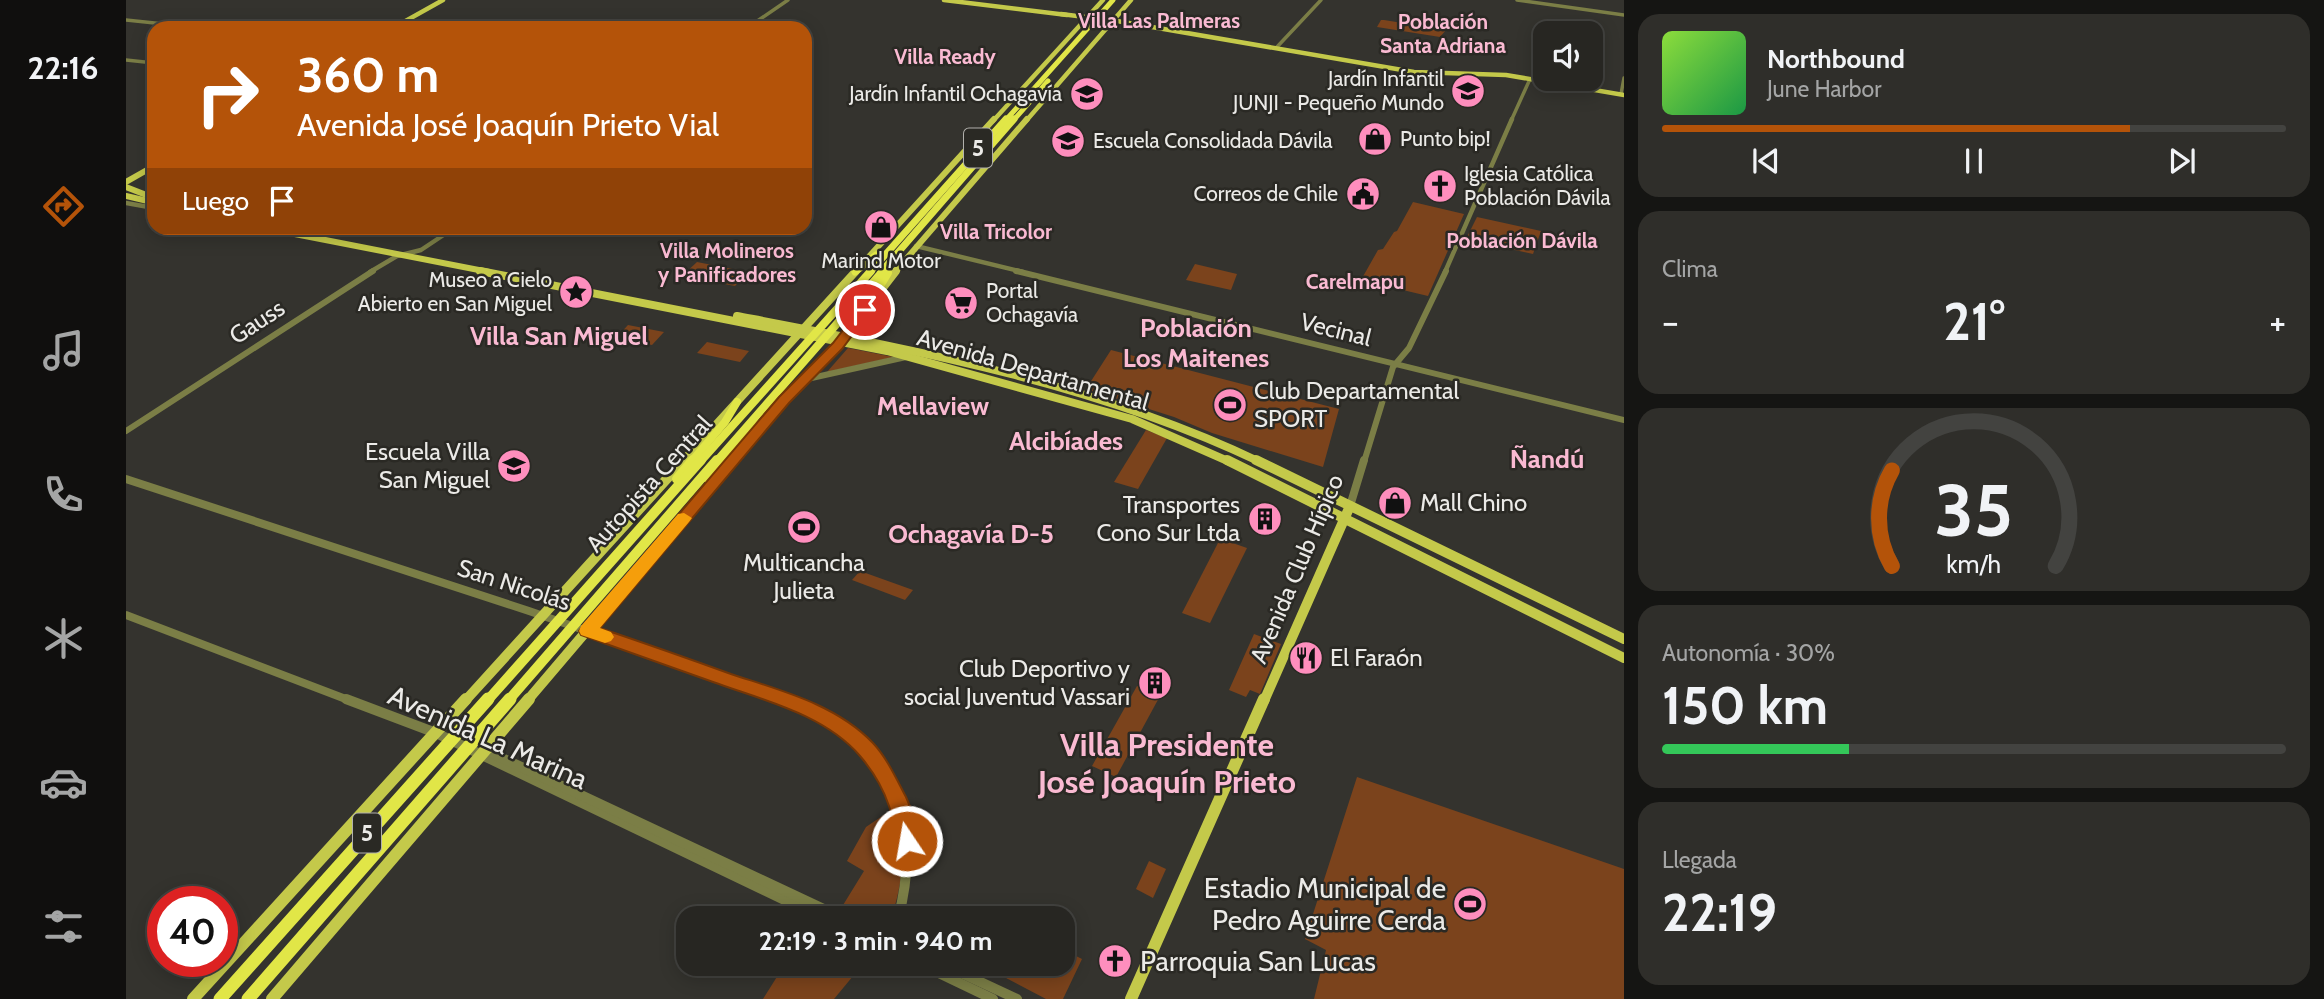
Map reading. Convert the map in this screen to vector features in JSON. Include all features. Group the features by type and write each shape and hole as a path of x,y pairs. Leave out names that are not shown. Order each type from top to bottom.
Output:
{"highway":[{"name":"Autopista Central","path":"220,999 915,226 1113,0"},
{"name":"Autopista Central","path":"1099,19 1120,0"},
{"name":"Autopista Central","path":"248,999 671,512 915,226"},
{"path":"855,272 915,226"},
{"path":"874,296 878,286 910,247 915,226"},
{"path":"659,508 680,475 725,422 737,402"},
{"path":"671,512 773,414"}],"main road":[{"path":"411,21 443,0"},
{"path":"408,21 450,0"},
{"path":"944,0 1112,21 1419,72 1499,75 1622,94"},
{"path":"193,999 442,736 737,402 793,341 806,331 855,272 1103,0"},
{"path":"272,999 584,630 773,414 807,379 916,246 1130,0"},
{"path":"126,177 147,167"},
{"path":"126,182 147,168"},
{"path":"126,187 147,199"},
{"path":"126,199 147,202"},
{"name":"Avenida Departamental","path":"302,235 783,330 806,331"},
{"name":"Avenida Departamental","path":"320,235 969,362 1145,413 1220,443 1624,639"},
{"path":"783,330 793,341"},
{"name":"Avenida Departamental","path":"840,338 1059,397 1160,429 1624,657"},
{"name":"Avenida Club Hípico","path":"1131,999 1350,506"}],"street":[{"path":"757,21 788,0"},
{"path":"1276,48 1321,0"},
{"path":"1517,0 1624,15"},
{"path":"126,20 147,22"},
{"path":"126,60 147,62"},
{"path":"1622,94 1624,78"},
{"name":"Avenida Club Hípico","path":"1350,506 1395,364 1409,348 1433,301 1530,79"},
{"name":"Gauss","path":"126,431 383,264 404,254 421,250 444,235"},
{"name":"Vecinal","path":"916,246 1624,419"},
{"path":"807,379 912,357"},
{"name":"San Nicolás","path":"126,479 584,630 810,710 842,728 859,743 882,770 896,796 903,818 908,869 901,906"},
{"name":"Avenida La Marina","path":"126,615 442,736 815,906"},
{"name":"Avenida La Marina","path":"736,872 800,906"},
{"path":"945,976 993,999"},
{"path":"968,976 1017,999"}],"shaded area":[{"path":"1381,20 1446,30 1440,37 1377,27"},
{"path":"1413,202 1464,214 1428,296 1361,280 1378,250 1383,249 1397,231"},
{"path":"1477,217 1541,231 1533,254 1466,239"},
{"path":"697,262 748,272 735,286 682,276"},
{"path":"1195,264 1237,274 1231,290 1186,280"},
{"path":"628,325 664,332 652,345 616,338"},
{"path":"707,342 749,351 740,362 697,353"},
{"path":"848,348 894,357 827,372"},
{"name":"Club Departamental SPORT","path":"1111,350 1339,409 1323,467 1212,433 1174,417 1086,389"},
{"path":"1146,430 1167,438 1138,489 1114,482"},
{"path":"1224,540 1247,548 1210,623 1182,613 1219,541"},
{"path":"860,571 913,590 905,600 852,580"},
{"path":"1254,634 1281,644 1260,694 1250,690 1246,697 1229,690"},
{"path":"1137,686 1160,696 1116,777 1092,766"},
{"name":"Estadio Municipal de Pedro Aguirre Cerda","path":"1357,777 1624,869 1624,999 1314,999 1326,950 1305,939"},
{"path":"894,808 902,849 901,878 894,906 842,906 864,871 847,861 866,827"},
{"path":"1149,861 1166,869 1153,898 1136,889"},
{"path":"1075,956 1082,959 1075,974"},
{"path":"777,976 853,976 834,999 763,999"},
{"path":"1002,976 1074,976 1063,999 1046,999"}],"slow traffic":[{"path":"605,637 588,631 684,518"}],"place":[{"name":"Jardín Infantil JUNJI - Pequeño Mundo","path":"1468,91"},
{"name":"Jardín Infantil Ochagavía","path":"1087,94"},
{"name":"Punto bip!","path":"1375,139"},
{"name":"Escuela Consolidada Dávila","path":"1068,141"},
{"name":"Iglesia Católica Población Dávila","path":"1440,186"},
{"name":"Correos de Chile","path":"1363,194"},
{"name":"Marind Motor","path":"881,227"},
{"name":"Museo a Cielo Abierto en San Miguel","path":"576,292"},
{"name":"Portal Ochagavía","path":"961,303"},
{"name":"Club Departamental SPORT","path":"1230,405"},
{"name":"Escuela Villa San Miguel","path":"514,466"},
{"name":"Mall Chino","path":"1395,503"},
{"name":"Transportes Cono Sur Ltda","path":"1265,519"},
{"name":"Multicancha Julieta","path":"804,527"},
{"name":"El Faraón","path":"1306,658"},
{"name":"Club Deportivo y social Juventud Vassari","path":"1155,683"},
{"name":"Estadio Municipal de Pedro Aguirre Cerda","path":"1470,904"},
{"name":"Parroquia San Lucas","path":"1115,961"}],"district":[{"name":"Villa Las Palmeras","path":"1159,21"},
{"name":"Población Santa Adriana","path":"1443,34"},
{"name":"Villa Ready","path":"945,57"},
{"name":"Villa Tricolor","path":"996,232"},
{"name":"Población Dávila","path":"1522,241"},
{"name":"Villa Molineros y Panificadores","path":"727,263"},
{"name":"Carelmapu","path":"1355,282"},
{"name":"Villa San Miguel","path":"559,336"},
{"name":"Población Los Maitenes","path":"1196,343"},
{"name":"Mellaview","path":"933,406"},
{"name":"Alcibíades","path":"1066,441"},
{"name":"Ñandú","path":"1547,459"},
{"name":"Ochagavía D-5","path":"971,534"},
{"name":"Villa Presidente José Joaquín Prieto","path":"1167,764"}],"route":[{"path":"865,310 838,346 816,371 784,400 588,631 782,699 822,715 842,728 866,748 882,770 900,807 907,841"}]}
